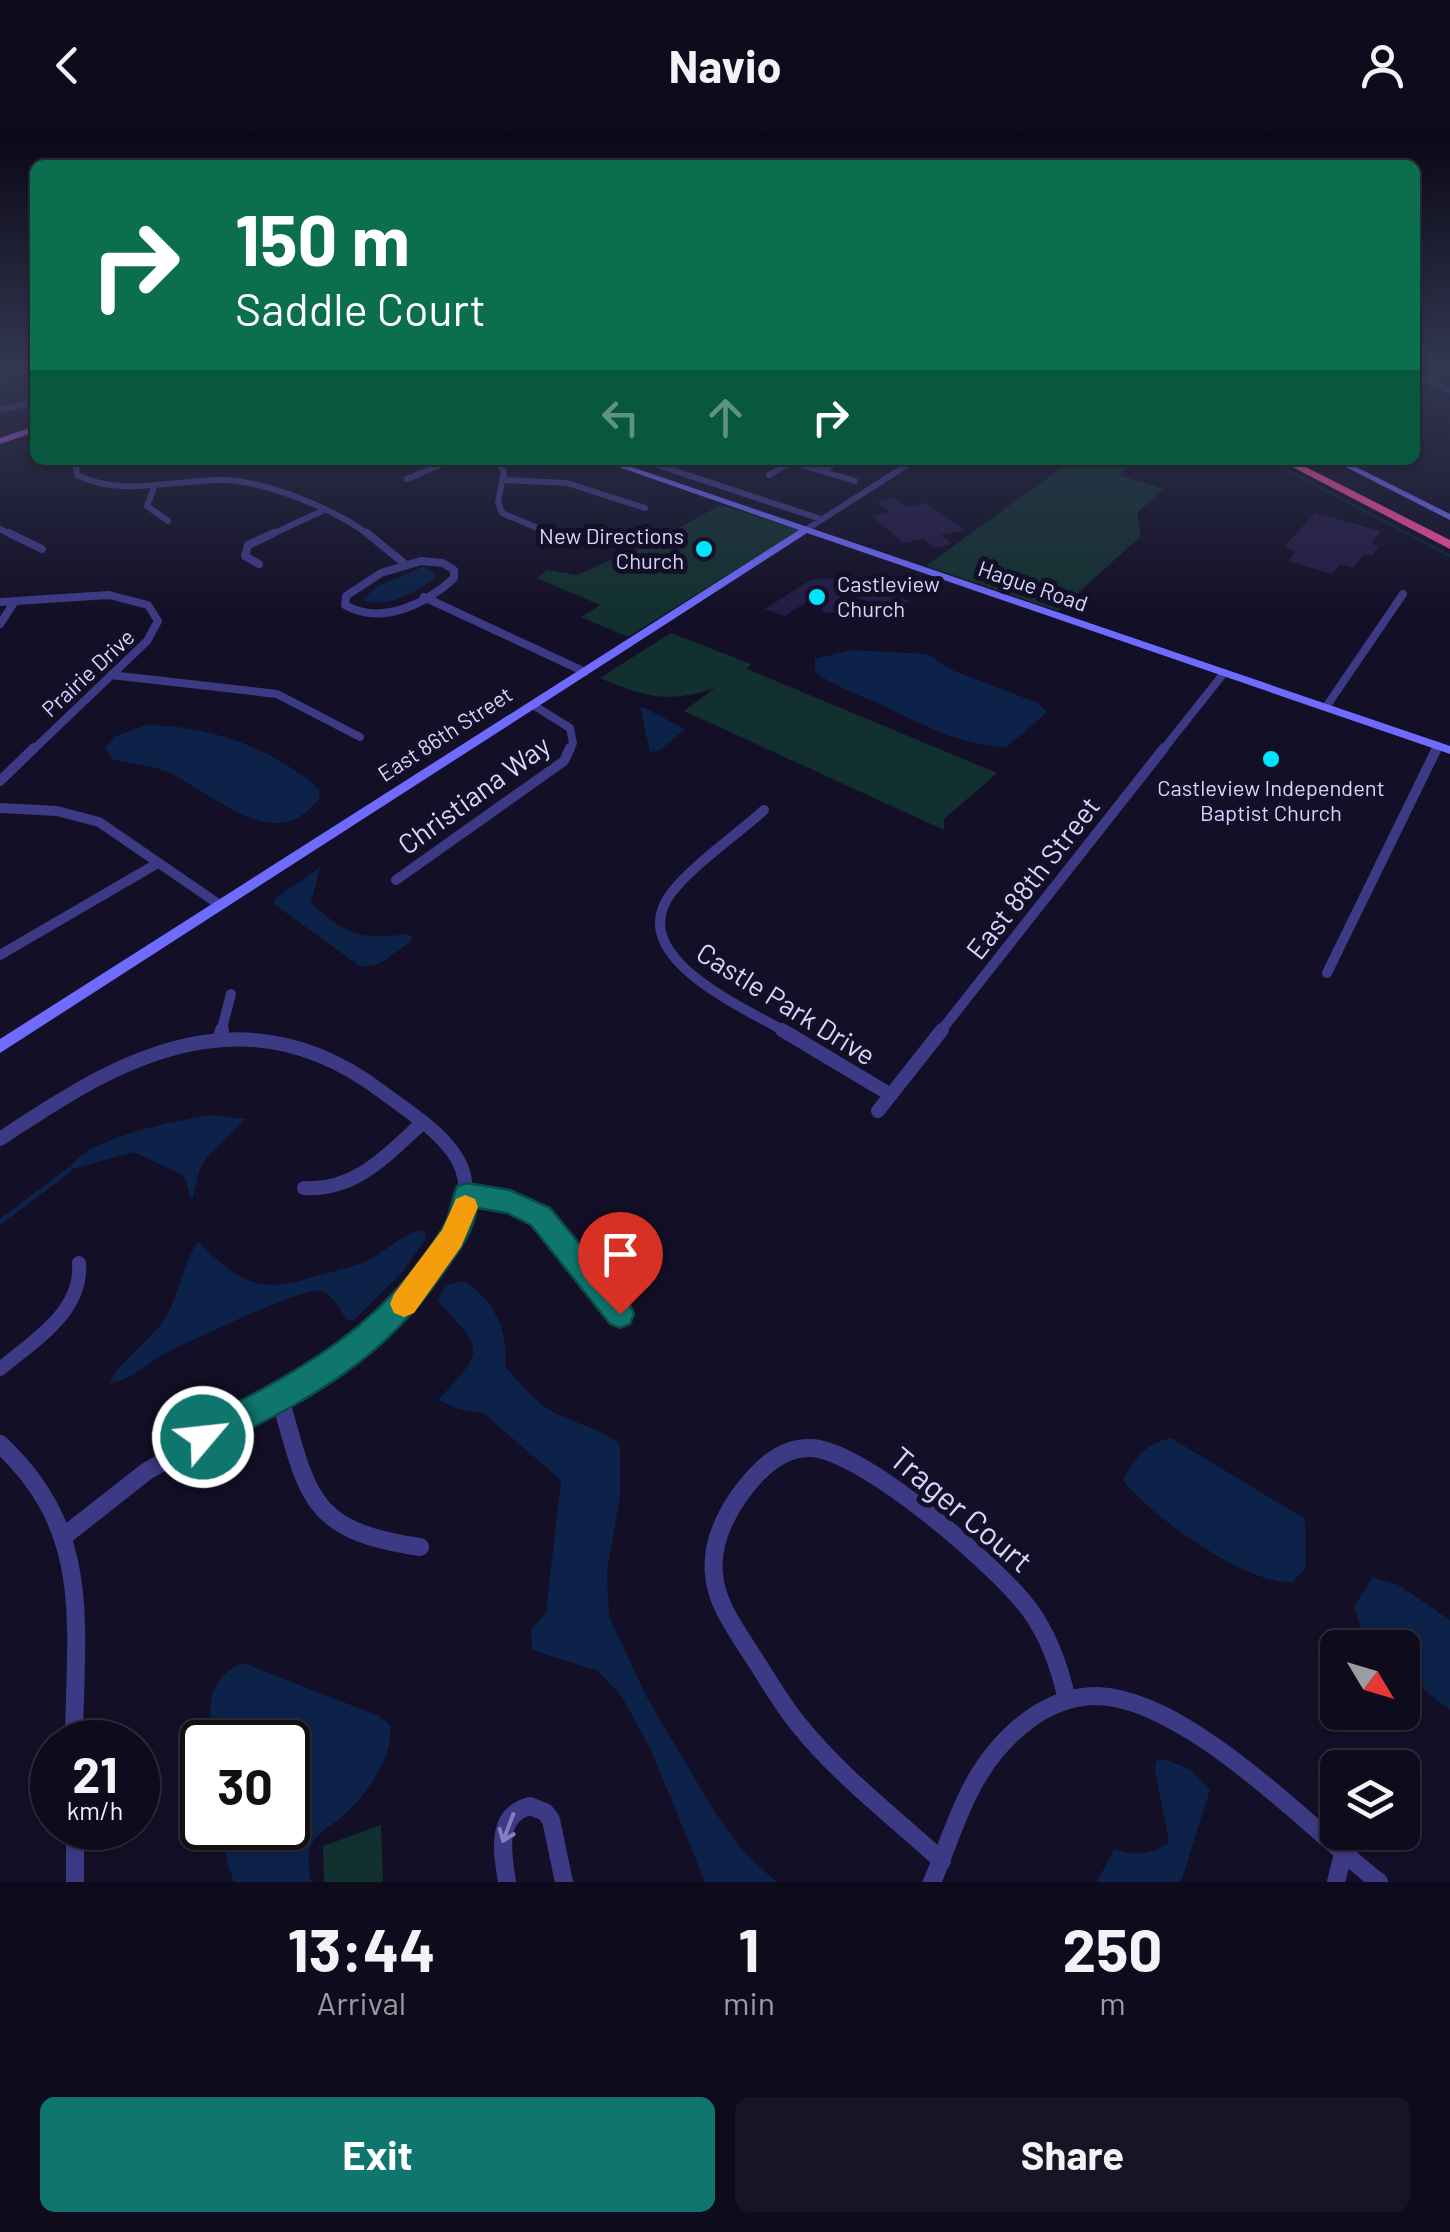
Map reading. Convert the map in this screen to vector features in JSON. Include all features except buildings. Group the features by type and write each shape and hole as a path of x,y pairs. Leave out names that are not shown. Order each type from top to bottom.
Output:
{"highway":[{"path":"1294,465 1450,545"},
{"path":"1302,465 1357,496"},
{"path":"1320,465 1450,532"}],"street":[{"path":"75,465 76,473 91,482 122,487 250,481 278,488 369,534 406,564"},
{"path":"407,479 440,465"},
{"path":"501,465 504,469 498,502 502,513 576,544"},
{"name":"Hague Road","path":"618,465 1444,748"},
{"path":"624,467 628,465"},
{"path":"660,465 821,519"},
{"path":"769,474 786,465"},
{"path":"805,465 855,481"},
{"path":"822,471 832,465"},
{"name":"East 86th Street","path":"0,1047 907,465"},
{"path":"1346,465 1450,517"},
{"path":"503,480 564,482 644,508"},
{"path":"156,485 146,506 168,521"},
{"path":"259,564 245,556 248,545 322,512"},
{"path":"0,529 42,549"},
{"path":"437,561 454,570 452,582 386,614 360,614 345,605 350,591 406,564 437,561"},
{"path":"1326,708 1402,594"},
{"name":"Prairie Drive","path":"0,602 112,595 148,604 157,618 154,633 0,780"},
{"path":"424,597 585,672"},
{"path":"0,624 15,601"},
{"name":"East 88th Street","path":"878,1111 1224,672"},
{"path":"110,676 278,694 360,737"},
{"name":"Christiana Way","path":"396,880 559,765 570,753 574,738 570,728 533,705"},
{"path":"1326,974 1444,748"},
{"path":"0,808 81,816 108,828 220,906"},
{"name":"Castle Park Drive","path":"764,810 672,892 659,917 664,946 691,976 892,1095"},
{"path":"0,954 158,864"},
{"path":"219,1040 231,994"},
{"path":"0,1140 78,1087 120,1066 169,1049 219,1040 272,1042 327,1057 354,1072 451,1148 466,1177 462,1219 452,1238 386,1324 329,1369 149,1470 64,1537"},
{"path":"304,1188 326,1190 352,1182 421,1124"},
{"path":"467,1194 510,1202 540,1216 620,1314"},
{"path":"0,1369 70,1302 81,1280 78,1263"},
{"path":"280,1397 304,1478 323,1512 360,1536 420,1547"},
{"path":"0,1444 41,1487 64,1537 72,1594 74,1720"},
{"name":"Trager Court","path":"942,1861 808,1736 726,1614 714,1573 717,1537 726,1516 762,1469 782,1454 806,1448 825,1449 856,1462 988,1565 1017,1594 1051,1648 1067,1700"},
{"path":"932,1882 994,1752 1027,1719 1067,1700 1121,1699 1169,1716 1222,1753 1380,1882"},
{"path":"507,1882 503,1830 517,1810 536,1806 550,1817 564,1882"},
{"path":"75,1850 75,1882"},
{"path":"1336,1882 1343,1854"}],"green space":[{"path":"1065,465 1131,465 1119,475 1163,489 1137,513 1141,536 1058,611 926,566"},
{"path":"721,505 799,530 628,637 581,617 600,605 537,578 547,570 577,575 658,539"},
{"path":"671,633 751,664 747,669 997,773 944,819 944,830 684,711 715,688 683,696 656,696 600,678"},
{"path":"381,1825 383,1882 324,1882 323,1846"}],"water":[{"path":"423,567 435,573 434,578 418,589 390,601 363,600 376,587"},
{"path":"850,650 928,654 949,669 1038,703 1047,712 1007,747 956,738 846,690 815,672 815,659"},
{"path":"640,707 685,729 659,751 650,752"},
{"path":"147,725 192,729 255,748 312,783 319,789 319,799 301,816 283,823 264,822 224,805 165,771 112,759 105,748 116,736"},
{"path":"320,867 311,903 345,929 366,936 408,934 413,938 409,943 379,964 361,967 274,904 275,899"},
{"path":"212,1115 246,1119 207,1157 192,1200 184,1176 134,1152 69,1170 92,1149 112,1140"},
{"path":"424,1230 426,1239 401,1274 354,1320 348,1320 327,1293 312,1291 219,1328 164,1354 123,1380 109,1383 167,1315 198,1242 238,1275 279,1285 362,1263 405,1236"},
{"path":"464,1281 491,1307 502,1329 505,1366 526,1390 550,1410 620,1445 620,1497 607,1572 609,1616 645,1694 711,1806 741,1849 776,1882 705,1882 651,1750 622,1697 598,1671 532,1650 531,1630 546,1612 561,1480 483,1413 458,1409 438,1400 465,1370 473,1350 464,1330 438,1301 445,1285"},
{"path":"1171,1438 1305,1519 1306,1567 1293,1582 1251,1573 1201,1546 1155,1512 1123,1480 1142,1453"},
{"path":"1372,1578 1397,1584 1450,1620 1450,1710 1420,1687 1420,1630 1361,1630 1354,1607"},
{"path":"243,1663 379,1716 390,1725 388,1750 369,1786 313,1842 309,1857 311,1882 234,1882 226,1850 310,1850 310,1720 210,1720 216,1685"},
{"path":"1163,1759 1190,1769 1210,1790 1181,1882 1097,1882 1114,1849 1142,1853 1169,1842 1155,1770 1156,1761"}],"waterway":[{"path":"1277,465 1450,556"},
{"path":"0,1222 69,1170"}],"slow traffic":[{"path":"404,1304 452,1238 465,1207"}],"place":[{"name":"New Directions Church","path":"704,549"},
{"name":"Castleview Church","path":"817,597"},
{"name":"Castleview Independent Baptist Church","path":"1271,759"}],"route":[{"path":"203,1437 308,1382 386,1324 452,1238 462,1219 467,1194 525,1206 540,1216 620,1314"}]}
